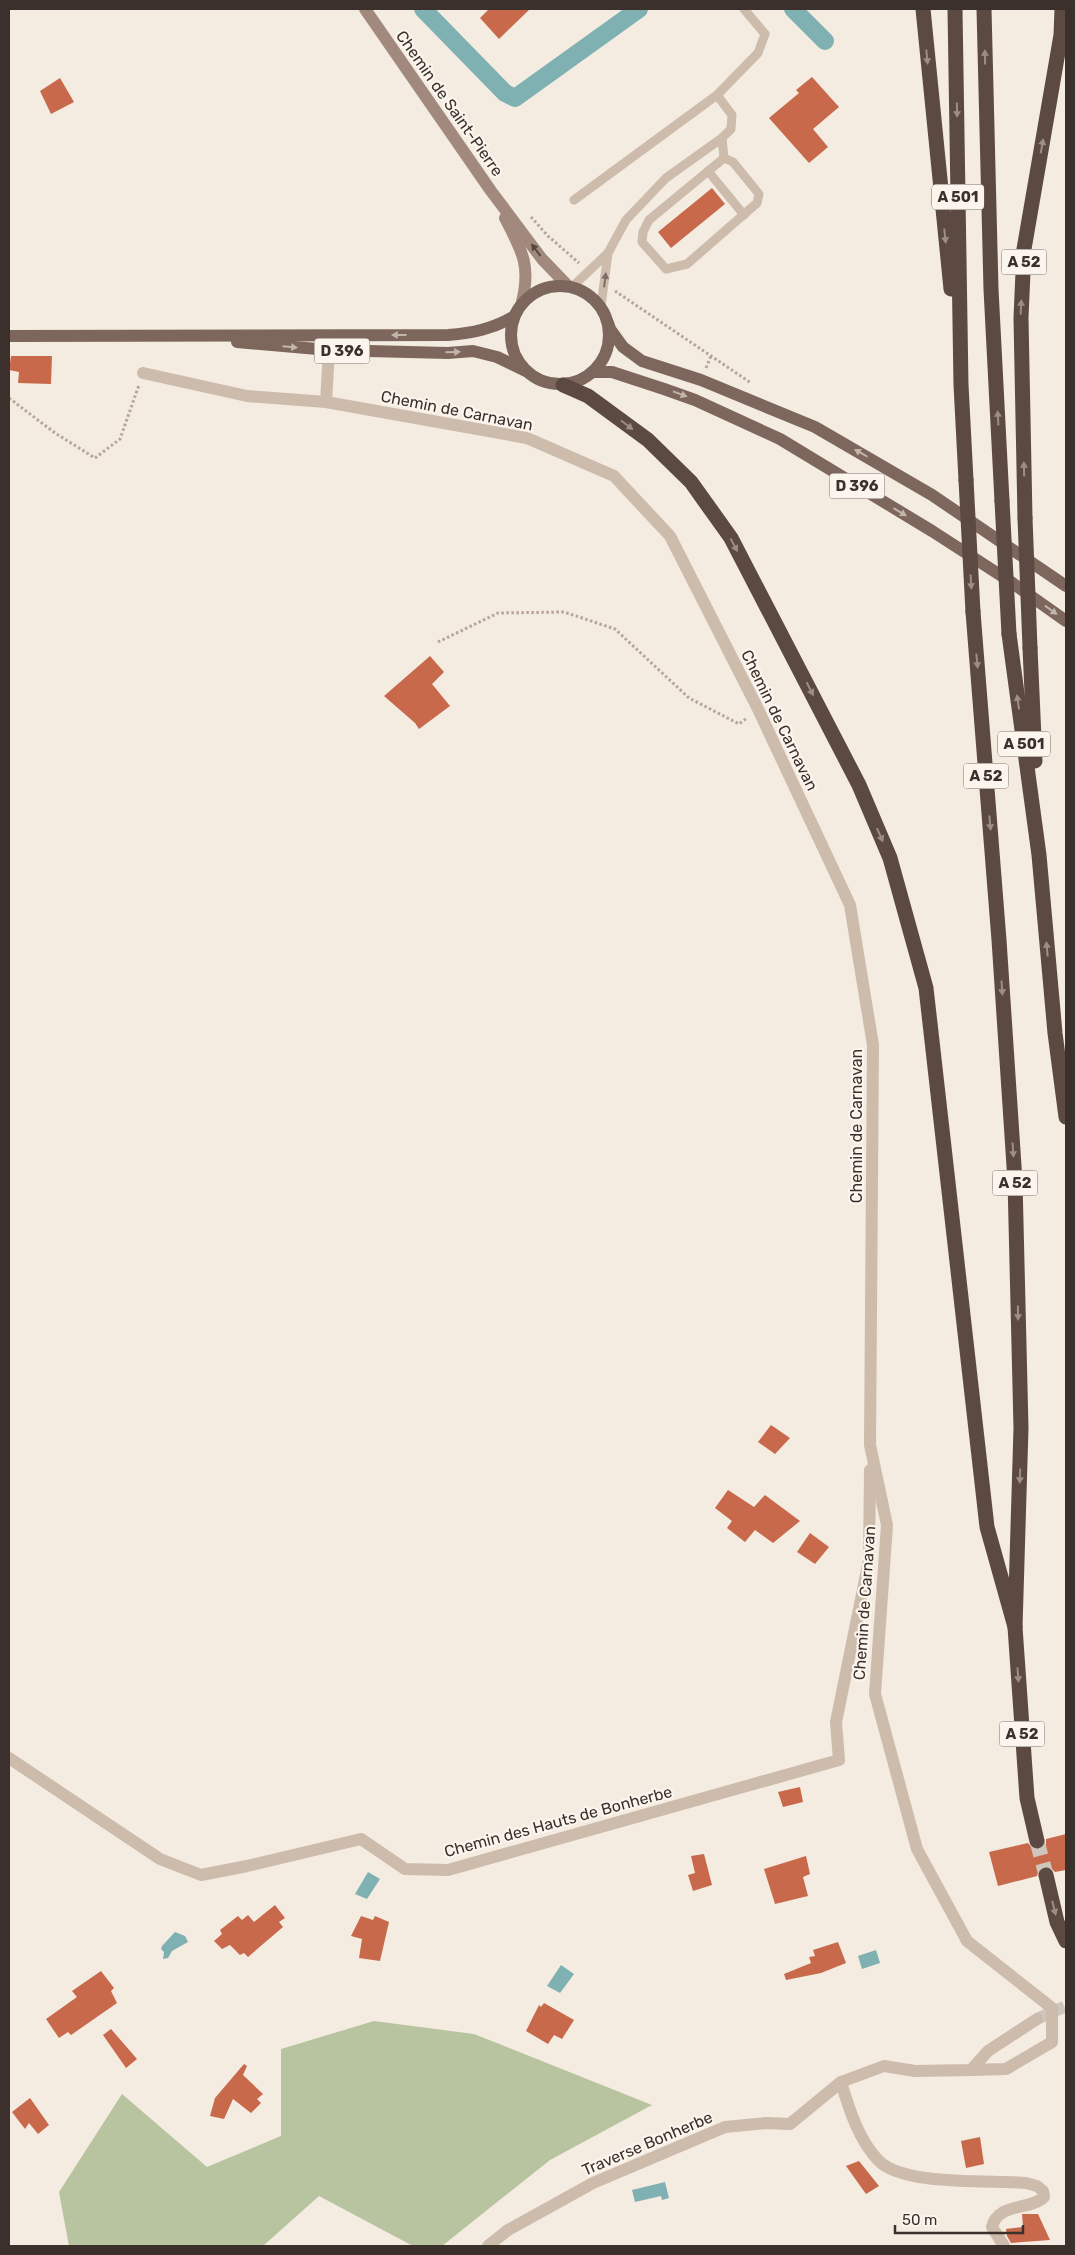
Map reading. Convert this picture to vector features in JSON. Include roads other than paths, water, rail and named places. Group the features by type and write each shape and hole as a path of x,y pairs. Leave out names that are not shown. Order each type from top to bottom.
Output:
{"highway":[{"name":"A 52","path":"923,9 961,385 973,612 999,940 1015,1181 1021,1428 1014,1627 1027,1798 1037,1841"},
{"name":"A 501","path":"955,9 961,385"},
{"name":"A 501","path":"984,9 991,289 1009,634 1039,855"},
{"name":"A 52","path":"1062,9 1061,35 1024,249 1021,318 1025,518 1039,855 1055,1032 1066,1117"},
{"path":"563,385 588,396 648,440 691,482 731,538 859,785 890,858 926,988 987,1527 1014,1627"},
{"path":"1046,1875 1057,1922 1066,1941"}],"main road":[{"name":"Chemin de Saint-Pierre","path":"365,9 491,191 542,258 570,287"},
{"name":"Chemin de Saint-Pierre","path":"491,191 525,262 527,280 522,302"},
{"path":"552,286 570,287 587,293 601,306 608,323 609,341 604,358 593,372 579,381 563,385 550,384 536,379 526,372 514,356 510,336 513,317 522,302 536,291 552,286"},
{"name":"D 396","path":"9,336 448,335 472,333 494,328 513,317"},
{"name":"D 396","path":"608,323 623,347 642,361 701,380 815,427 932,495 1066,586"},
{"name":"D 396","path":"155,335 329,350 448,353 473,351 497,357 526,372"},
{"name":"D 396","path":"593,372 612,372 664,388 780,439 932,531 1011,582 1066,621"}],"street":[{"path":"326,402 329,350"},
{"name":"Chemin de Carnavan","path":"143,373 247,396 326,402 527,438 614,476 670,536 758,709 850,904 873,1045 870,1445 887,1525 875,1694 917,1849 967,1941 1052,2008 1052,2042 1006,2069 971,2070"},
{"name":"Chemin des Hauts de Bonherbe","path":"9,1758 160,1859 201,1875 361,1839 405,1869 448,1870 839,1760 836,1722 869,1560 870,1445"},
{"path":"971,2070 988,2050 1037,2019"},
{"name":"Traverse Bonherbe","path":"488,2246 508,2230 593,2182 725,2127 766,2123 790,2124 841,2082 884,2066 915,2071 971,2070"},
{"path":"841,2082 849,2107 867,2146 880,2162 891,2170 936,2180 1026,2183 1036,2186 1043,2191 1044,2197 1040,2201 1011,2209 994,2219 992,2227 1004,2246"}],"lane":[{"path":"574,200 717,95 758,53 765,34 744,9"},
{"path":"570,287 608,253 626,220 666,178 722,138 731,129 732,115 717,95"},
{"path":"722,138 724,158"},
{"path":"724,158 733,162 759,194 757,203 687,264 666,269 642,242 643,232 649,220 724,158"},
{"path":"708,171 744,215"},
{"path":"601,306 608,253"}],"water":[{"path":"368,1872 380,1879 367,1899 355,1894"},
{"path":"175,1932 185,1936 188,1942 172,1951 168,1958 163,1959 164,1952 161,1949 162,1946"},
{"path":"876,1950 880,1963 862,1969 858,1956"},
{"path":"561,1965 574,1974 560,1993 547,1986"},
{"path":"665,2182 669,2198 662,2200 661,2196 635,2202 632,2190"}],"waterway":[{"path":"423,9 505,93 515,98 639,9"},
{"path":"793,9 825,41"}],"tunnel":[{"path":"1037,1841 1046,1875"},
{"path":"1037,2019 1066,2006"}]}
